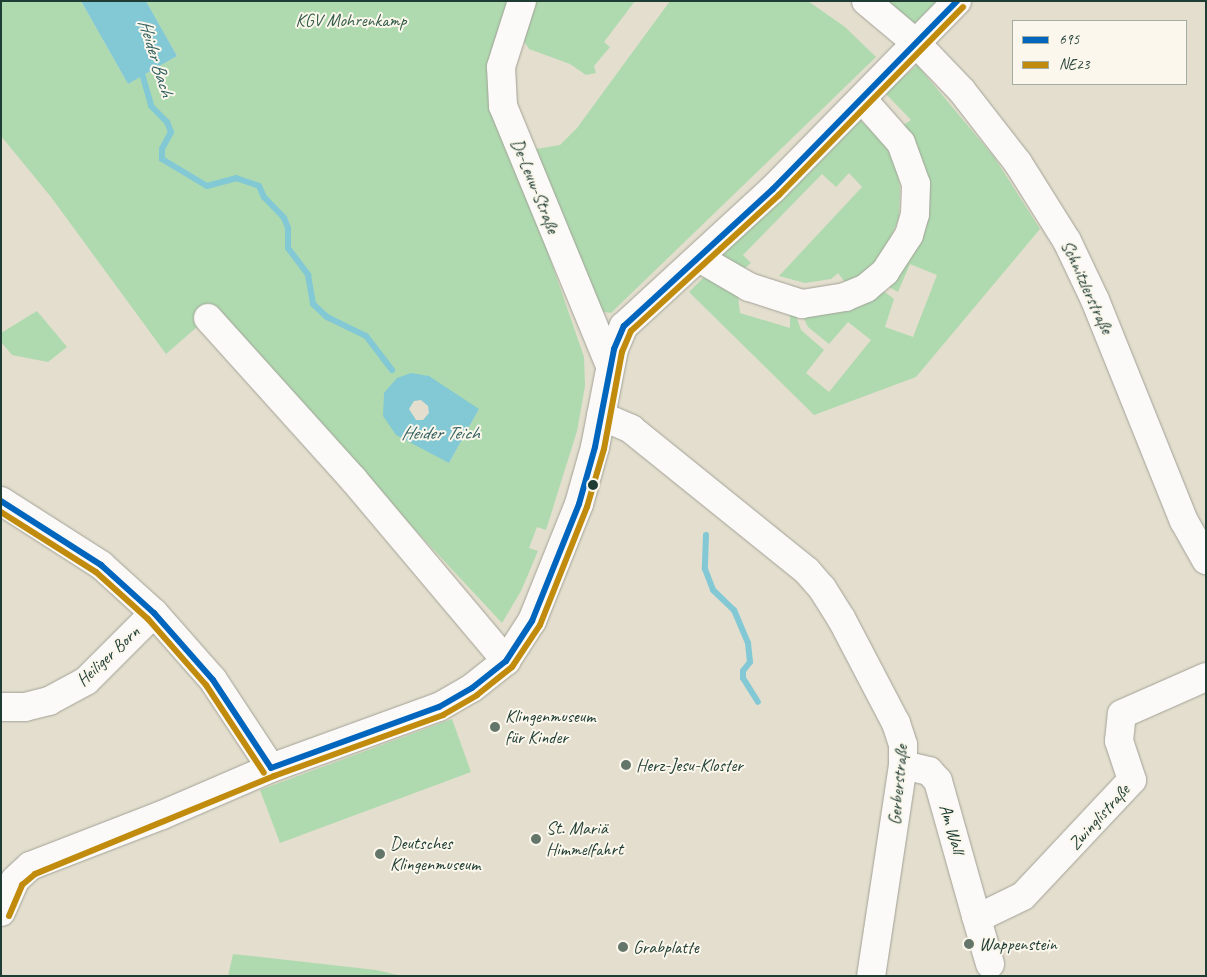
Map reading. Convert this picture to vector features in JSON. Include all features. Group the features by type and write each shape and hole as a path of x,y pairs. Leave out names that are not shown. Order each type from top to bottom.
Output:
{"street":[{"name":"De-Leuw-Straße","path":"522,1 502,59 502,101 610,365"},
{"name":"Schnitzlerstraße","path":"866,1 917,44 962,91 1018,163 1068,241 1096,300 1184,521 1206,560"},
{"path":"1,912 15,880 30,866 271,768 438,707 472,688 506,661 532,621 554,570 589,474 610,365 619,334 629,319 699,258 863,100 957,1"},
{"path":"699,258 725,276 749,287 802,304 845,297 866,288 885,272 900,254 909,235 916,214 916,184 901,143 863,100"},
{"path":"208,318 358,485 506,661"},
{"name":"Gerberstraße","path":"601,416 631,429 807,571 822,588 902,735 903,765 871,976"},
{"path":"1,501 100,565 154,613 213,680 271,768"},
{"name":"Heiliger Born","path":"1,707 25,707 49,701 86,681 154,613"},
{"name":"Zwinglistraße","path":"981,915 1023,896 1132,780 1119,741 1122,714 1206,677"},
{"name":"Am Wall","path":"903,765 929,771 938,781 981,915 990,964"}],"green space":[{"name":"KGV Mohrenkamp","path":"1,1 81,1 128,84 177,56 146,1 509,1 492,55 543,238 584,357 585,386 577,431 546,530 537,527 529,548 538,551 521,591 502,623 213,313 166,354 51,197 1,136","holes":["384,393 479,409 449,463"]},
{"path":"528,1 635,1 604,42 610,47 594,66 596,73 586,75 570,64 529,49 521,37"},
{"path":"670,1 808,1 845,27 876,57 611,313 597,311 524,151 560,145 577,128"},
{"path":"885,1 938,1 914,24"},
{"path":"917,65 994,157 1040,229 916,377 814,415 689,292 705,276 737,289 740,313 790,328 790,309 794,310 801,330 824,350 806,373 829,392 871,340 848,322 829,344 808,327 800,311 877,286 894,299 885,327 913,337 937,275 910,264 898,292 880,282 915,237 899,128 911,120 885,93"},
{"path":"858,118 889,148 897,165 900,188 899,218 877,269 848,286 838,273 831,279 805,283 779,276 862,187 849,173 836,187 822,174 743,255 751,263 735,276 716,261"},
{"path":"37,311 67,347 48,362 12,355 1,342 1,333"},
{"path":"452,719 471,772 280,843 260,790"},
{"path":"233,954 376,970 402,976 228,976"}],"water":[{"path":"81,1 146,1 177,56 128,84"},
{"name":"Heider Teich","path":"411,373 429,376 479,409 449,463 396,435 383,416 384,393 397,378","holes":["421,400 428,406 429,413 423,420 416,420 409,409 414,401"]}],"waterway":[{"name":"Heider Bach","path":"141,70 151,106 167,122 171,132 162,149 162,159 207,186 236,178 259,186 264,197 284,218 288,228 288,248 308,275 313,304 327,317 366,336 392,370"},
{"name":"Heider Bach","path":"706,535 705,569 713,590 734,610 748,643 750,662 743,671 743,678 758,702"}],"transit line":[{"name":"695","path":"271,768 439,707 472,688 506,661 532,621 579,504 595,447 614,349 624,326 773,189 957,1"},
{"name":"NE23","path":"9,916 22,885 35,874 274,776 443,715 477,695 512,667 540,625 587,507 604,449 622,352 631,331 779,195 963,7"},
{"name":"695","path":"1,501 101,565 154,613 213,680 271,768"},
{"name":"NE23","path":"1,512 96,572 148,619 206,685 264,773"}],"place":[{"name":"Klingenmuseum für Kinder","path":"495,727"},
{"name":"Herz-Jesu-Kloster","path":"626,765"},
{"name":"St. Mariä Himmelfahrt","path":"536,839"},
{"name":"Deutsches Klingenmuseum","path":"380,854"},
{"name":"Wappenstein","path":"969,944"},
{"name":"Grabplatte","path":"623,947"}]}
